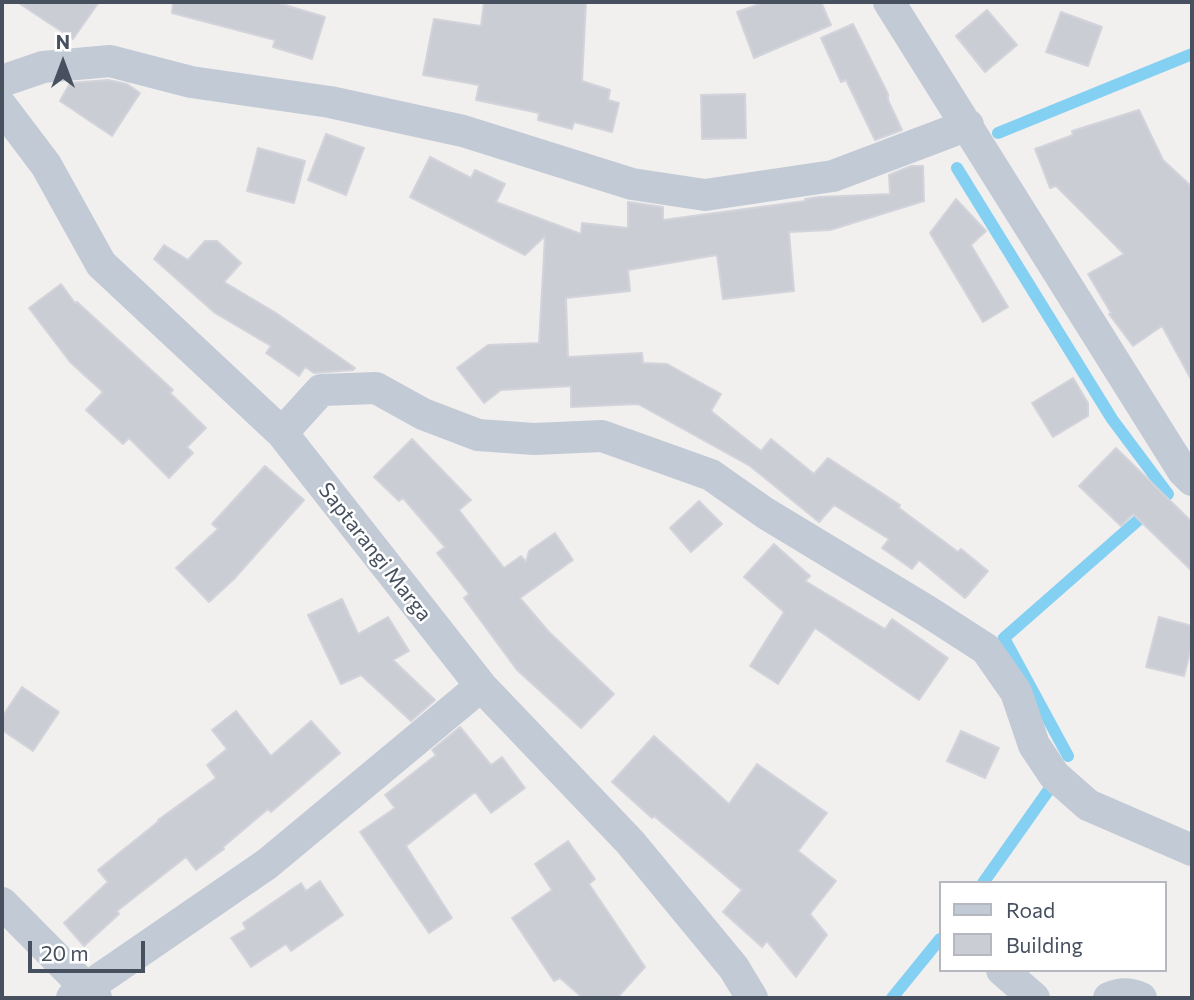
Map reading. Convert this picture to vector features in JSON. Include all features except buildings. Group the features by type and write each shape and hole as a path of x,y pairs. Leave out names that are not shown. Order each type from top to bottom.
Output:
{"street":[{"path":"889,2 1183,471 1192,480"},
{"path":"2,81 43,67 110,61 191,82 330,102 463,131 632,184 705,195 834,176 968,125"},
{"name":"Saptarangi Marga","path":"2,107 46,165 101,264 282,433 481,686 630,842 734,968 752,998"},
{"path":"282,433 321,390 376,388 423,414 478,435 534,439 602,436 711,475 765,513 986,649 1016,692 1034,745 1054,775 1088,805 1192,850"},
{"path":"2,903 85,995 267,864 481,686"},
{"path":"1004,972 1034,998"},
{"path":"1109,998 1119,994 1132,994 1141,998"}],"waterway":[{"path":"998,133 1192,54"},
{"path":"957,168 1112,419 1168,494 1004,638 1068,756"},
{"path":"984,881 1048,791"},
{"path":"892,998 939,940"}]}
